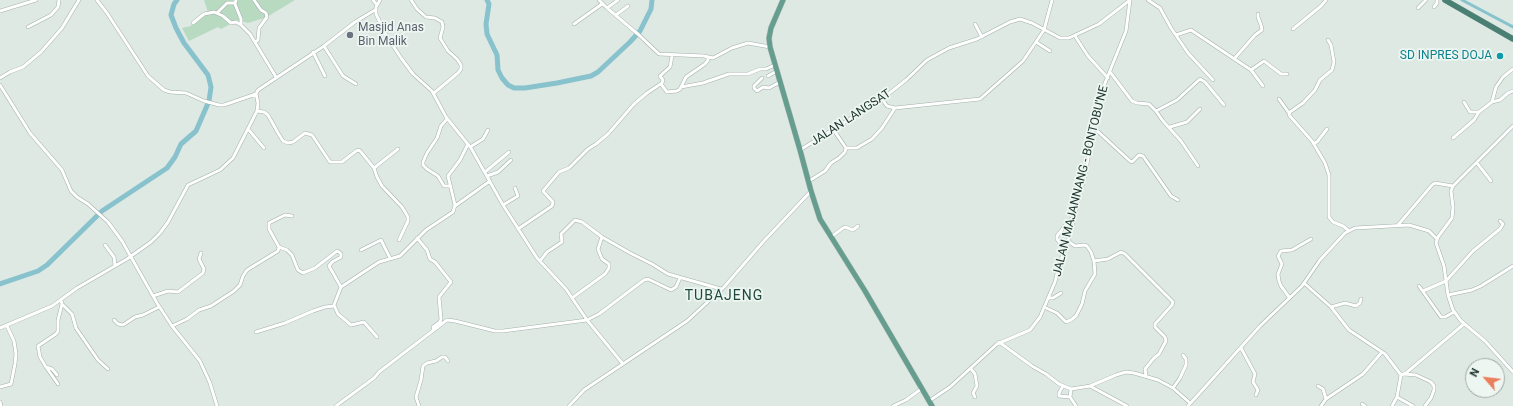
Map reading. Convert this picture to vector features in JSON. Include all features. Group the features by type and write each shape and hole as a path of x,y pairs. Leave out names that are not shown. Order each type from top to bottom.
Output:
{"highway":[{"path":"1445,0 1513,39"}],"main road":[{"path":"783,0 771,28 769,38 770,47 820,219 865,291 930,403"}],"street":[{"path":"0,11 36,0"},
{"path":"28,27 54,12 58,8 59,0"},
{"path":"0,78 23,67 41,52 62,28 79,0"},
{"path":"97,0 149,78 168,92 186,93 211,104 224,105 256,94 258,90 276,77 324,46 355,22 375,10 380,0"},
{"path":"254,0 261,10 266,13 267,17 259,28 258,40 255,42"},
{"path":"373,0 377,5"},
{"path":"411,0 417,9 426,17 435,18 442,22 444,27 440,38 448,51 461,65 461,69 458,73 434,93"},
{"path":"599,0 639,35 657,54 672,56 716,57 732,48 748,43 770,47"},
{"path":"607,8 618,0"},
{"path":"882,99 887,106 895,108 980,99 1020,64 1036,42 1044,30 1052,0"},
{"name":"JALAN LANGSAT","path":"800,150 882,99 931,58 953,46 970,42 1010,22 1020,19 1032,23 1060,38 1075,36 1099,24 1130,0"},
{"name":"JALAN MAJANNANG - BONTOBU'NE","path":"930,403 971,369 999,342 1033,328 1037,322 1055,282 1058,265 1068,241 1085,175 1100,94 1108,78 1126,31 1130,0"},
{"path":"1148,0 1160,8 1176,35 1191,56 1213,80"},
{"path":"1293,29 1321,6 1326,0"},
{"path":"1418,8 1426,0"},
{"path":"1434,6 1437,4 1437,0"},
{"path":"217,13 227,3 235,1 241,19 241,26"},
{"path":"574,24 602,4"},
{"path":"616,15 628,6"},
{"path":"375,10 386,34 406,65 413,74 434,93 447,120 469,146 503,205 540,261 561,283 587,320 623,364"},
{"path":"193,23 209,12 217,13 231,23 236,22 250,34 276,77"},
{"path":"1234,59 1255,35 1262,30 1258,14"},
{"path":"975,24 982,37"},
{"path":"1176,35 1191,30 1251,70 1263,86"},
{"path":"1075,36 1088,56 1108,78"},
{"path":"1289,113 1303,104 1315,90 1320,80 1332,70 1334,62 1328,40"},
{"path":"1036,42 1050,51"},
{"path":"324,46 343,76 356,84"},
{"path":"313,52 325,76"},
{"path":"672,56 670,67 660,76 663,81 661,84 665,91 669,92 677,91 681,87 686,77 704,64 708,60 708,57"},
{"path":"1251,70 1264,61 1281,74 1287,74"},
{"path":"681,87 703,83 729,74 748,74 775,65"},
{"path":"1492,102 1496,87 1503,77 1513,69"},
{"path":"768,76 777,71"},
{"path":"1110,72 1132,101 1149,104 1156,111 1162,121 1170,127 1189,151 1198,166"},
{"path":"762,78 754,86 757,91 764,87 769,88 780,82"},
{"path":"1156,111 1177,100 1200,79 1205,82 1224,105"},
{"path":"518,229 552,206 553,202 543,190 559,172 569,168 588,149 608,134 634,104 646,93 661,84"},
{"path":"0,85 33,136 62,170 71,191 76,197 94,209 114,229 132,256 159,307 200,361 213,390 217,406"},
{"path":"1453,138 1474,120 1478,112 1492,102 1500,100 1513,90"},
{"path":"0,328 61,302 76,288 132,256 151,242 168,222 188,184 220,170 231,160 240,147 257,111 258,103 256,94"},
{"path":"1279,100 1290,116 1314,143 1326,163 1329,176 1330,217 1334,223 1344,226 1349,231"},
{"path":"1464,102 1470,112 1478,112"},
{"path":"846,148 857,148 867,143 882,128 895,108"},
{"path":"1170,127 1187,122 1200,109"},
{"path":"257,111 264,112 268,116 278,133 286,142 290,143 305,133 314,137 324,156 330,162 342,162 359,150 364,154 374,168 376,177 382,186 402,207 408,217 407,224 399,240"},
{"path":"447,120 441,126 438,138 427,153 423,165 438,176 444,186 450,186"},
{"path":"1513,126 1453,186 1451,191 1453,207 1452,218 1437,239 1437,246 1444,266 1448,295 1454,312 1464,324 1478,334 1513,372"},
{"path":"1093,127 1130,161 1132,162 1139,156 1143,156 1154,169 1171,196 1178,200"},
{"path":"833,129 846,148"},
{"path":"1314,143 1317,142 1327,129"},
{"path":"248,130 264,148"},
{"path":"456,206 448,178 449,173 469,146 483,139 488,130"},
{"path":"809,181 825,171 831,163 845,153 846,148"},
{"path":"374,168 398,149"},
{"path":"485,172 509,152"},
{"path":"487,176 498,172 511,160"},
{"path":"1477,163 1491,180"},
{"path":"334,306 341,287 379,262 400,256 431,226 452,212 456,206 490,181"},
{"path":"1398,225 1432,185 1453,186"},
{"path":"503,205 518,196 515,188"},
{"path":"569,406 584,390 680,327 721,289 768,236 811,191"},
{"path":"292,216 285,215 269,223 269,229 279,248 287,250 292,254 298,270 303,274 316,268 337,251 339,252 341,257 330,263 329,266 341,287"},
{"path":"1064,248 1057,239 1057,236 1074,217"},
{"path":"540,261 547,252 562,242 560,234 574,220 585,224 602,237 652,264 665,273 721,289"},
{"path":"1423,291 1446,281 1473,250 1500,229 1503,224 1500,221"},
{"path":"1188,406 1289,297 1304,283 1320,260 1343,235 1355,228 1409,225 1429,231 1437,239"},
{"path":"831,237 845,227 853,230 858,226"},
{"path":"572,298 605,274 609,268 609,264 602,259 598,249 602,237"},
{"path":"417,238 427,250 430,259 435,262 451,282 439,297 442,319 433,327 434,330"},
{"path":"1289,297 1279,281 1278,274 1282,264 1278,256 1281,251 1292,250 1311,239"},
{"path":"361,250 381,240 390,258"},
{"path":"1044,307 1057,313 1066,322 1071,320 1076,316 1082,304 1084,291 1095,274 1094,261 1087,246 1075,246 1068,241"},
{"path":"105,245 114,257 115,265"},
{"path":"172,326 187,319 196,312 212,306 234,291 240,285 247,270 273,255 279,250 279,248"},
{"path":"153,296 168,291 176,292 203,273 204,269 199,259 201,253"},
{"path":"1094,261 1108,259 1119,253 1123,253 1140,267 1150,280 1173,302 1155,324 1154,327 1165,337 1166,341 1159,354 1145,369 1146,376"},
{"path":"1448,295 1472,290 1481,286 1513,266"},
{"path":"336,406 448,320 495,331 504,331 587,320 599,314 644,280 648,279 671,290 676,287 680,278"},
{"path":"1304,283 1330,307 1349,330 1382,352 1402,375"},
{"path":"1419,286 1441,317 1445,318 1454,312"},
{"path":"1048,298 1054,298 1061,293"},
{"path":"1054,298 1056,302"},
{"path":"1330,307 1345,303 1356,306 1362,299"},
{"path":"58,384 40,357 38,346 57,332 61,302"},
{"path":"61,302 72,314 76,328 98,360 108,369"},
{"path":"256,332 285,323 312,311 334,306"},
{"path":"334,306 340,316 349,325 352,326 364,322 377,336"},
{"path":"114,320 118,324 123,324 135,317 143,315 159,307"},
{"path":"1392,406 1402,375 1464,324"},
{"path":"0,387 11,384 16,364 14,341 7,326"},
{"path":"999,342 1032,366 1046,374 1056,383 1071,389 1090,386 1126,372 1146,376 1172,388 1190,403"},
{"path":"1241,348 1255,374 1253,382 1258,390 1256,395"},
{"path":"1321,406 1326,399 1363,374 1382,352"},
{"path":"1172,388 1180,378 1186,365 1186,359 1183,355"},
{"path":"419,406 416,397 423,366 442,357 445,357 448,361"},
{"path":"46,367 52,369 57,375"},
{"path":"971,369 975,374 977,386 974,393 975,397"},
{"path":"1402,375 1416,375 1431,382 1434,386 1431,398 1425,406"},
{"path":"1063,386 1059,396 1070,397"},
{"path":"1090,386 1127,406"},
{"path":"1318,386 1323,389 1326,399"},
{"path":"893,406 906,400 921,389"},
{"path":"1071,389 1070,397 1076,406"},
{"path":"1396,397 1413,406"},
{"path":"0,402 1,406"}],"green space":[{"path":"204,0 295,0 267,17 248,23 238,20 221,29 218,27 189,41 182,28 191,26 195,21 206,15 208,12"}],"waterway":[{"path":"0,284 38,271 47,265 102,211 167,168 175,157 181,144 196,131 209,101 211,87 208,75 184,43 176,28 171,15 174,4 177,0"},
{"path":"487,0 489,4 486,24 487,34 497,55 498,70 508,85 514,88 525,88 557,83 591,76 598,72 640,31 651,9 652,0"},
{"path":"1462,0 1513,27"}],"place":[{"name":"Masjid Anas Bin Malik","path":"350,35"},
{"name":"SD INPRES DOJA","path":"1500,56"}],"district":[{"name":"TUBAJENG","path":"724,296"}]}
